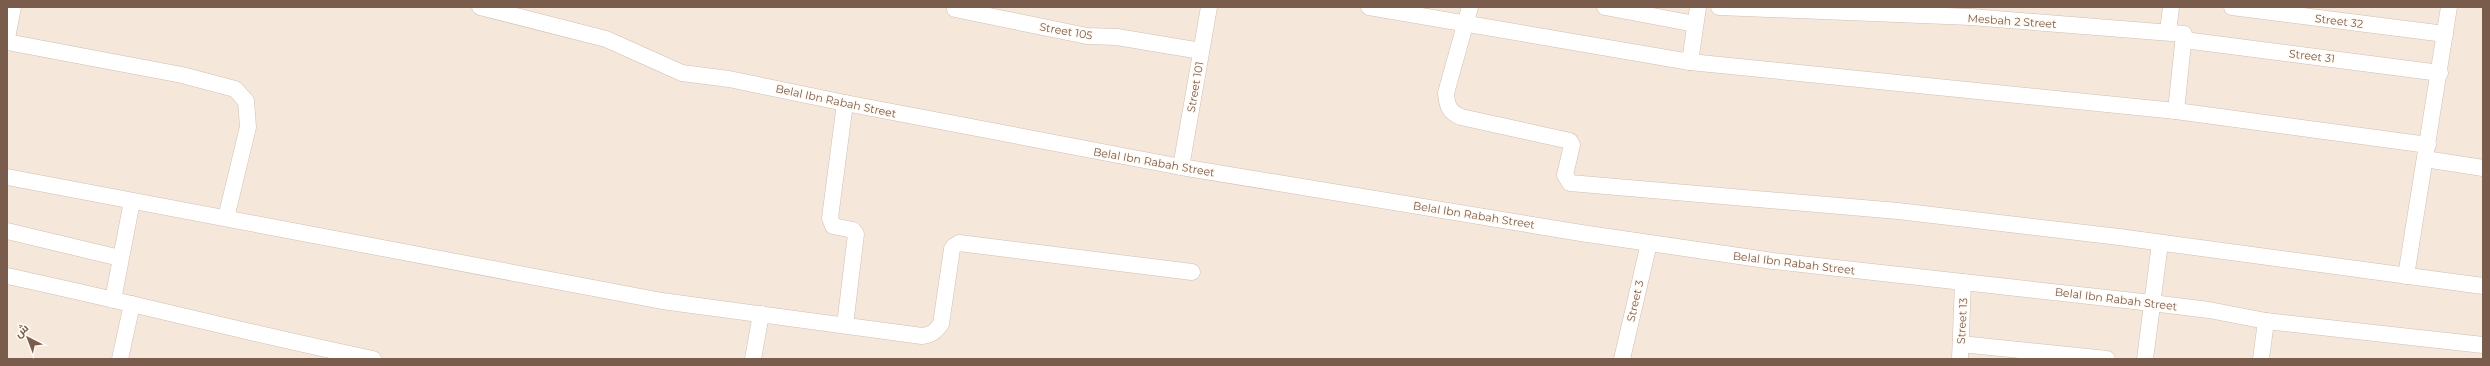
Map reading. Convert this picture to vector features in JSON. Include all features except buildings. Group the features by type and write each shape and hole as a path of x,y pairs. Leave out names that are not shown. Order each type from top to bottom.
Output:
{"street":[{"path":"7,38 13,7"},
{"name":"Belal Ibn Rabah Street","path":"480,7 606,39 682,73 729,79 845,103 1181,167 1648,243 1773,261 2152,303 2208,310 2266,321 2483,345"},
{"name":"Street 101","path":"1181,167 1209,7"},
{"path":"1369,7 1464,25 1690,62 2176,110 2427,152 2483,168"},
{"path":"1470,7 1446,93 1446,104 1452,113 1570,140 1572,145 1565,175 1570,183 1898,211 2160,243 2483,286"},
{"path":"1605,7 1695,24"},
{"path":"1690,62 1698,7"},
{"name":"Mesbah 2 Street","path":"1719,7 1972,17 2168,32 2184,38"},
{"path":"2168,32 2171,7"},
{"name":"Street 32","path":"2232,7 2446,34"},
{"path":"2406,276 2440,73 2449,7"},
{"name":"Street 105","path":"955,9 1087,36 1118,37 1201,51"},
{"path":"2176,110 2184,38"},
{"name":"Street 31","path":"2184,38 2440,73"},
{"path":"7,42 182,75 236,89 246,101 248,127 226,218"},
{"path":"845,103 830,218 834,226 851,229 856,234 845,325"},
{"path":"7,177 662,301 922,336 936,331 943,314 952,249 959,243 1192,272"},
{"path":"113,300 132,201"},
{"path":"7,231 120,258"},
{"name":"Street 3","path":"1622,359 1648,243"},
{"path":"2145,359 2160,243"},
{"path":"7,276 132,304 284,341 373,359"},
{"name":"Street 13","path":"1960,352 1963,282"},
{"path":"120,359 132,304"},
{"path":"753,359 761,314"},
{"path":"2261,359 2266,321"},
{"path":"1960,352 2108,359"}],"shaded area":[{"path":"7,7 2483,7 2483,359 7,359"}]}
